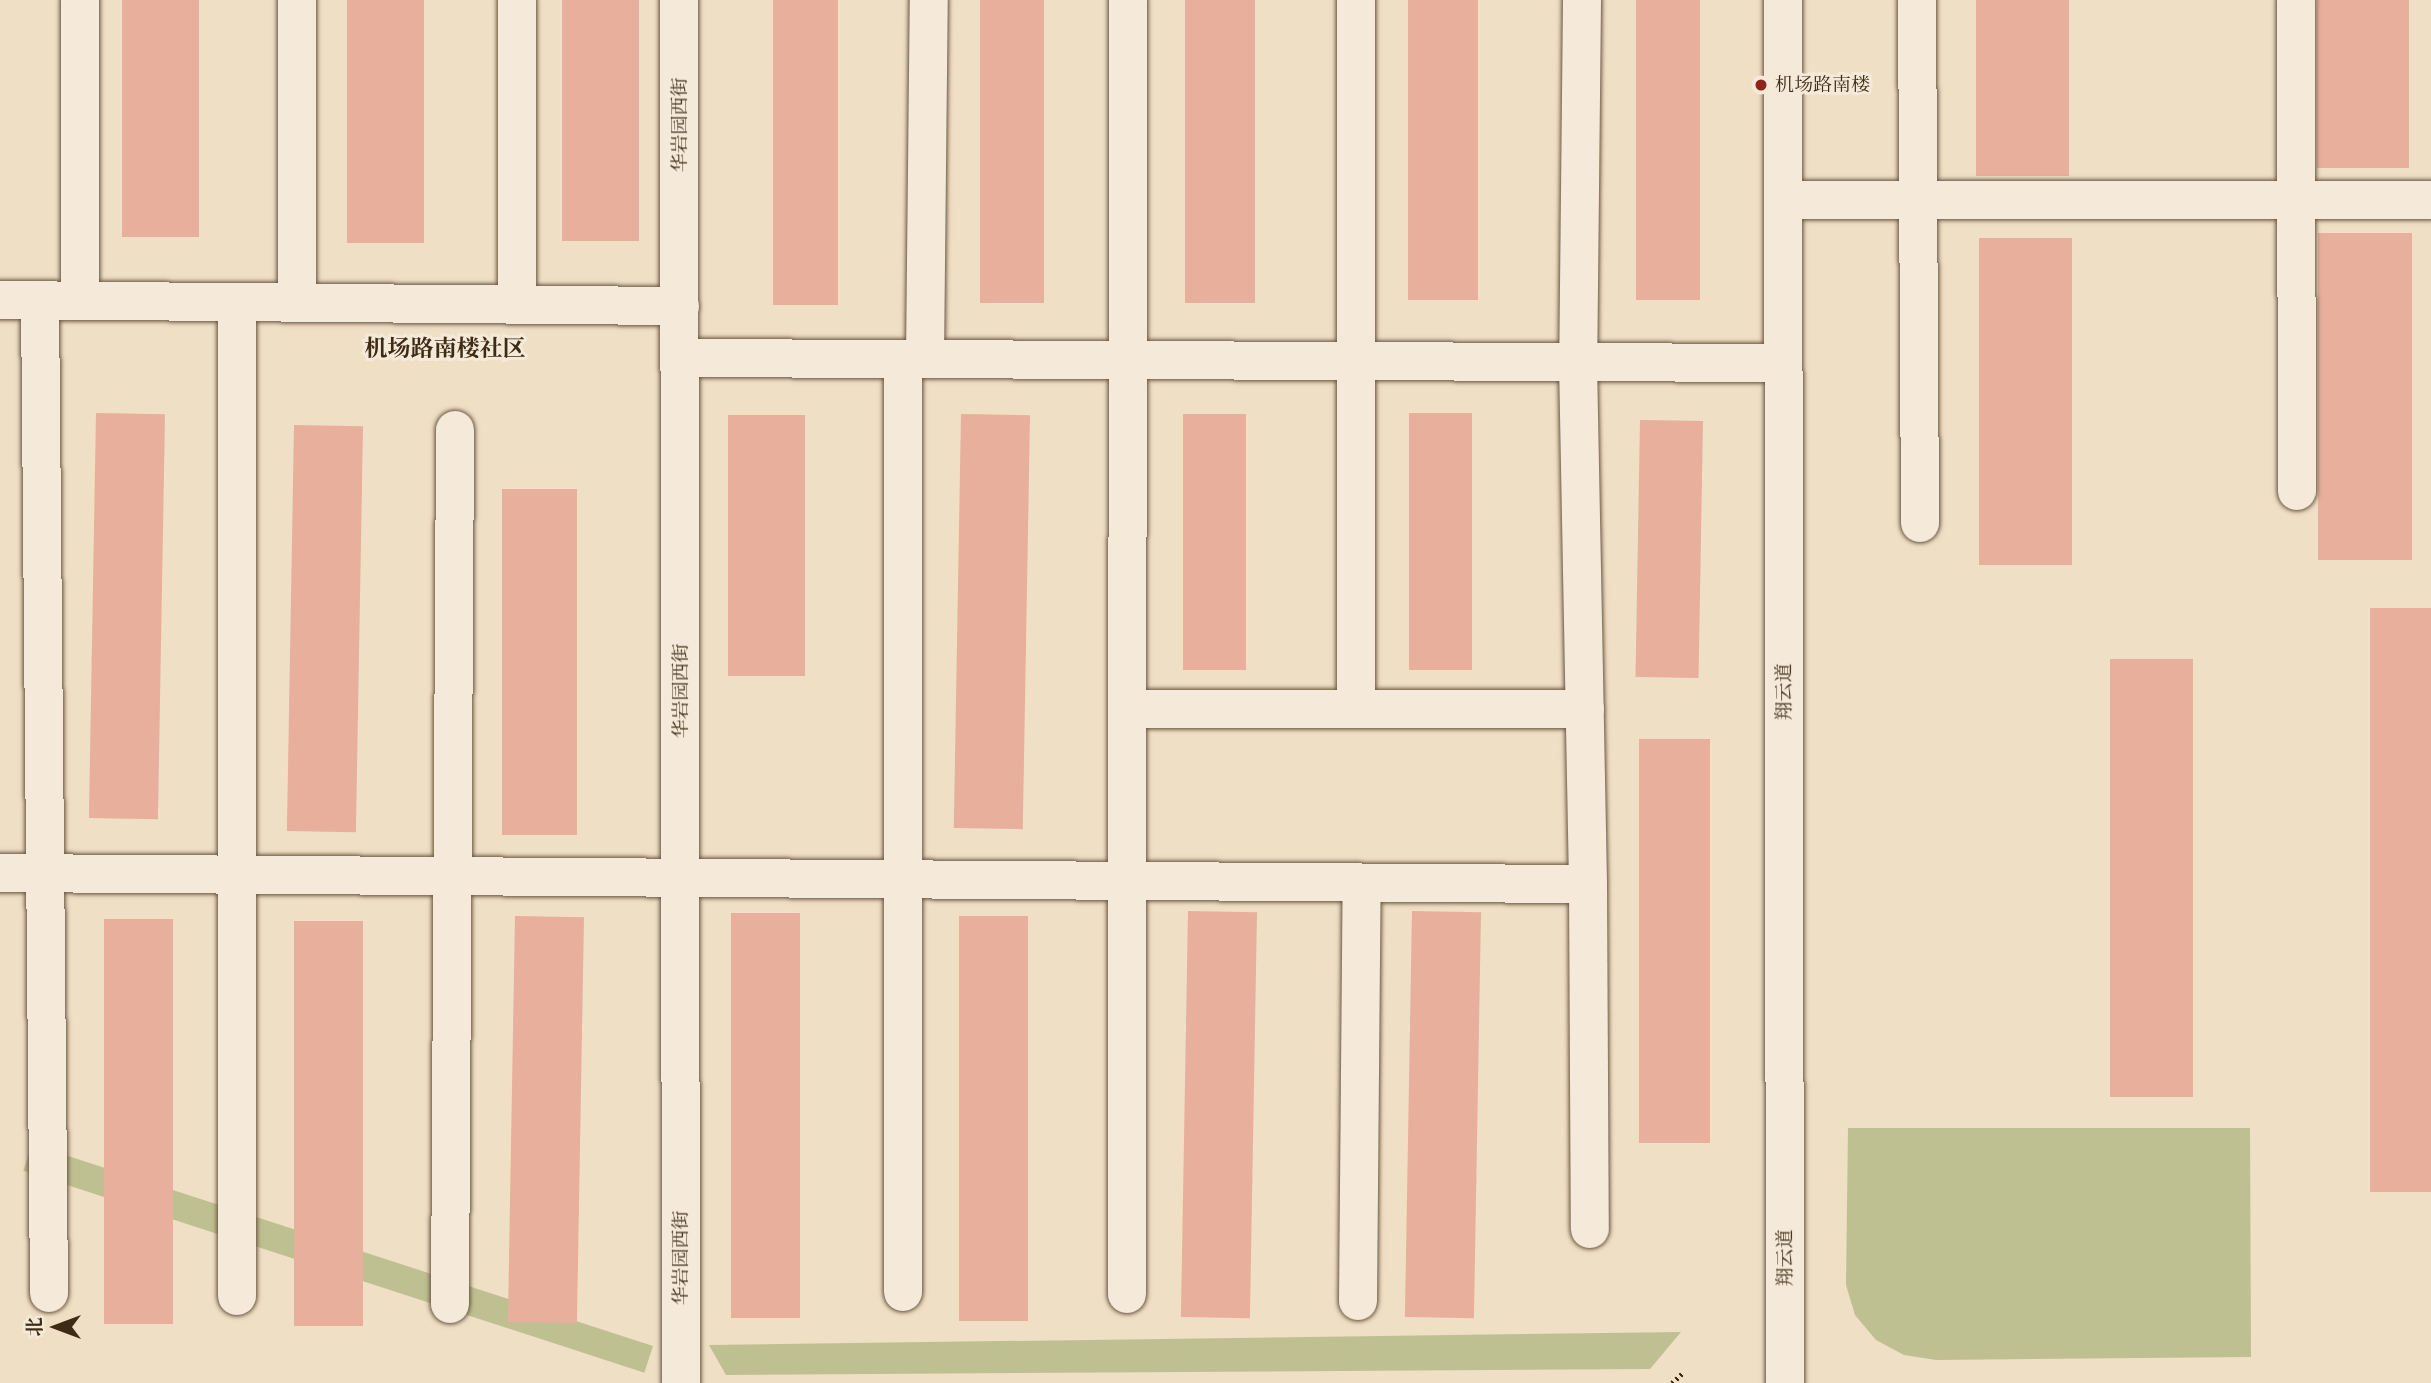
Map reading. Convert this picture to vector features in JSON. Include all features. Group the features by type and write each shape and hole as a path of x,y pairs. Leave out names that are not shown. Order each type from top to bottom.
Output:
{"street":[{"path":"79,0 80,301"},
{"path":"297,0 297,303"},
{"path":"517,0 517,304"},
{"name":"华岩园西街","path":"679,0 681,1383"},
{"path":"903,1292 905,879 914,359 929,0"},
{"path":"1127,1294 1128,0"},
{"path":"1356,0 1356,709"},
{"path":"1582,0 1578,362 1588,884 1590,1229"},
{"name":"翔云道","path":"1783,0 1785,1383"},
{"path":"1917,0 1920,523"},
{"path":"2296,0 2298,491"},
{"path":"1783,200 2431,200"},
{"path":"0,300 680,306"},
{"path":"40,301 49,1293"},
{"path":"237,302 237,1296"},
{"path":"680,358 1783,363"},
{"path":"450,1304 455,430"},
{"path":"1129,709 1585,709"},
{"path":"0,873 1588,884"},
{"path":"1358,1301 1362,883"}],"path":[{"path":"1672,1383 1684,1372"}],"green space":[{"path":"1848,1128 2250,1128 2251,1357 1936,1360 1904,1355 1876,1340 1855,1315 1846,1285"},
{"path":"32,1144 653,1346 644,1373 23,1171"},
{"path":"1681,1332 1650,1369 726,1375 709,1345"}],"building":[{"path":"122,0 199,0 199,237 122,237"},
{"path":"347,0 424,0 424,243 347,243"},
{"path":"562,0 639,0 639,241 562,241"},
{"path":"773,0 838,0 838,305 773,305"},
{"path":"980,0 1044,0 1044,303 980,303"},
{"path":"1185,0 1255,0 1255,303 1185,303"},
{"path":"1408,0 1478,0 1478,300 1408,300"},
{"path":"1636,0 1700,0 1700,300 1636,300"},
{"path":"1976,0 2069,0 2069,176 1976,176"},
{"path":"2317,0 2409,0 2409,168 2317,168"},
{"path":"2318,233 2412,233 2412,560 2318,560"},
{"path":"1979,238 2072,238 2072,565 1979,565"},
{"path":"96,413 165,414 158,819 89,818"},
{"path":"1409,413 1472,413 1472,670 1409,670"},
{"path":"961,414 1030,415 1023,829 954,828"},
{"path":"1183,414 1246,414 1246,670 1183,670"},
{"path":"728,415 805,415 805,676 728,676"},
{"path":"1640,420 1703,421 1699,678 1636,677"},
{"path":"294,425 363,426 356,832 287,831"},
{"path":"502,489 577,489 577,835 502,835"},
{"path":"2370,608 2431,608 2431,1192 2370,1192"},
{"path":"2110,659 2193,659 2193,1097 2110,1097"},
{"path":"1639,739 1710,739 1710,1143 1639,1143"},
{"path":"1188,911 1257,912 1250,1318 1181,1317"},
{"path":"1412,911 1481,912 1474,1318 1405,1317"},
{"path":"731,913 800,913 800,1318 731,1318"},
{"path":"515,916 584,917 577,1323 508,1322"},
{"path":"959,916 1028,916 1028,1321 959,1321"},
{"path":"104,919 173,919 173,1324 104,1324"},
{"path":"294,921 363,921 363,1326 294,1326"}],"place":[{"name":"机场路南楼","path":"1761,85"}],"district":[{"name":"机场路南楼社区","path":"445,348"}]}
